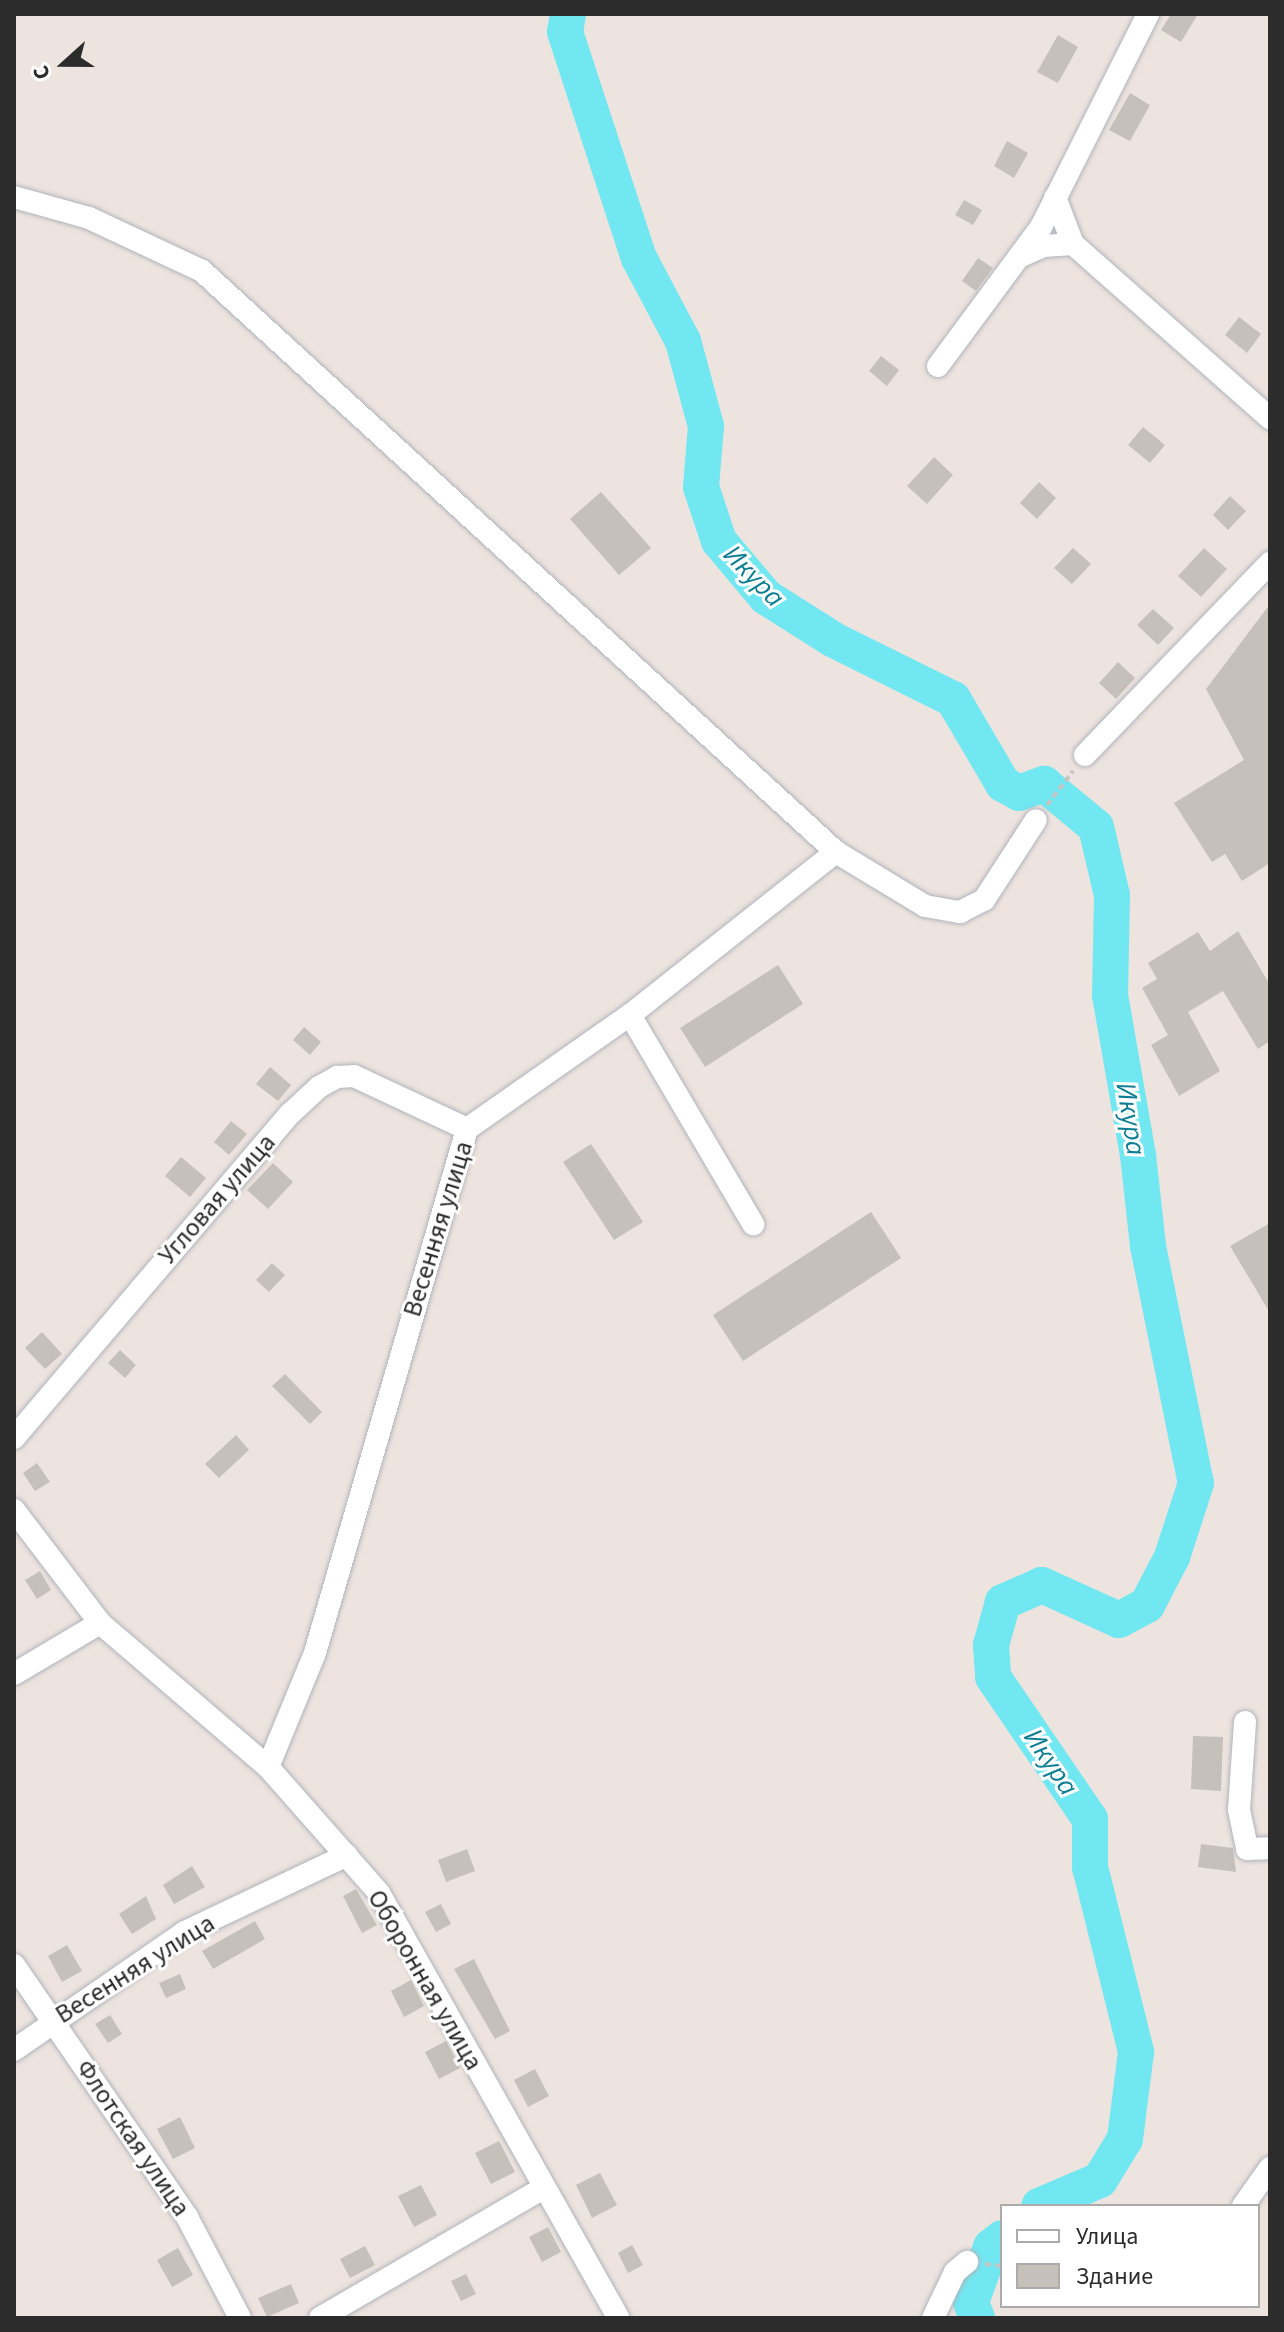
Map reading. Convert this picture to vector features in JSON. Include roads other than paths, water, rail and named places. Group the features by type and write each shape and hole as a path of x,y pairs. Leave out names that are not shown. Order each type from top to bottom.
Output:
{"street":[{"path":"938,366 1014,259 1041,227 1148,14"},
{"path":"14,197 89,218 202,271 836,852 925,906 960,912 984,900 1036,820"},
{"path":"1055,197 1073,244 1270,418"},
{"path":"1014,259 1044,246 1073,244"},
{"path":"1085,755 1270,563"},
{"name":"Весенняя улица","path":"268,1767 315,1653 467,1129 630,1015 836,852"},
{"path":"630,1015 753,1224"},
{"name":"Угловая улица","path":"14,1438 290,1114 319,1087 337,1077 354,1076 467,1129"},
{"name":"Оборонная улица","path":"14,1510 100,1623 268,1767 379,1893 542,2189 618,2318"},
{"path":"14,1674 100,1623"},
{"path":"1245,1722 1237,1783 1247,1849 1270,1848"},
{"name":"Весенняя улица","path":"14,2050 185,1932 347,1855"},
{"name":"Флотская улица","path":"14,1965 55,2020 187,2217 240,2318"},
{"path":"1244,2204 1270,2168"},
{"path":"320,2318 542,2189"},
{"path":"933,2318 955,2272 967,2262"}],"waterway":[{"name":"Икура","path":"568,14 565,32 639,258 683,341 706,426 701,487 719,541 766,597 834,640 953,699 1003,784 1019,793 1044,784 1096,827 1112,895 1110,995 1138,1155 1148,1246 1196,1483 1172,1557 1147,1605 1119,1620 1042,1585 1003,1602 991,1645 993,1677 1090,1819 1090,1867 1136,2052 1125,2139 1100,2180 1044,2204"},
{"name":"Икура","path":"977,2318 971,2302 991,2247 1000,2240"}]}
